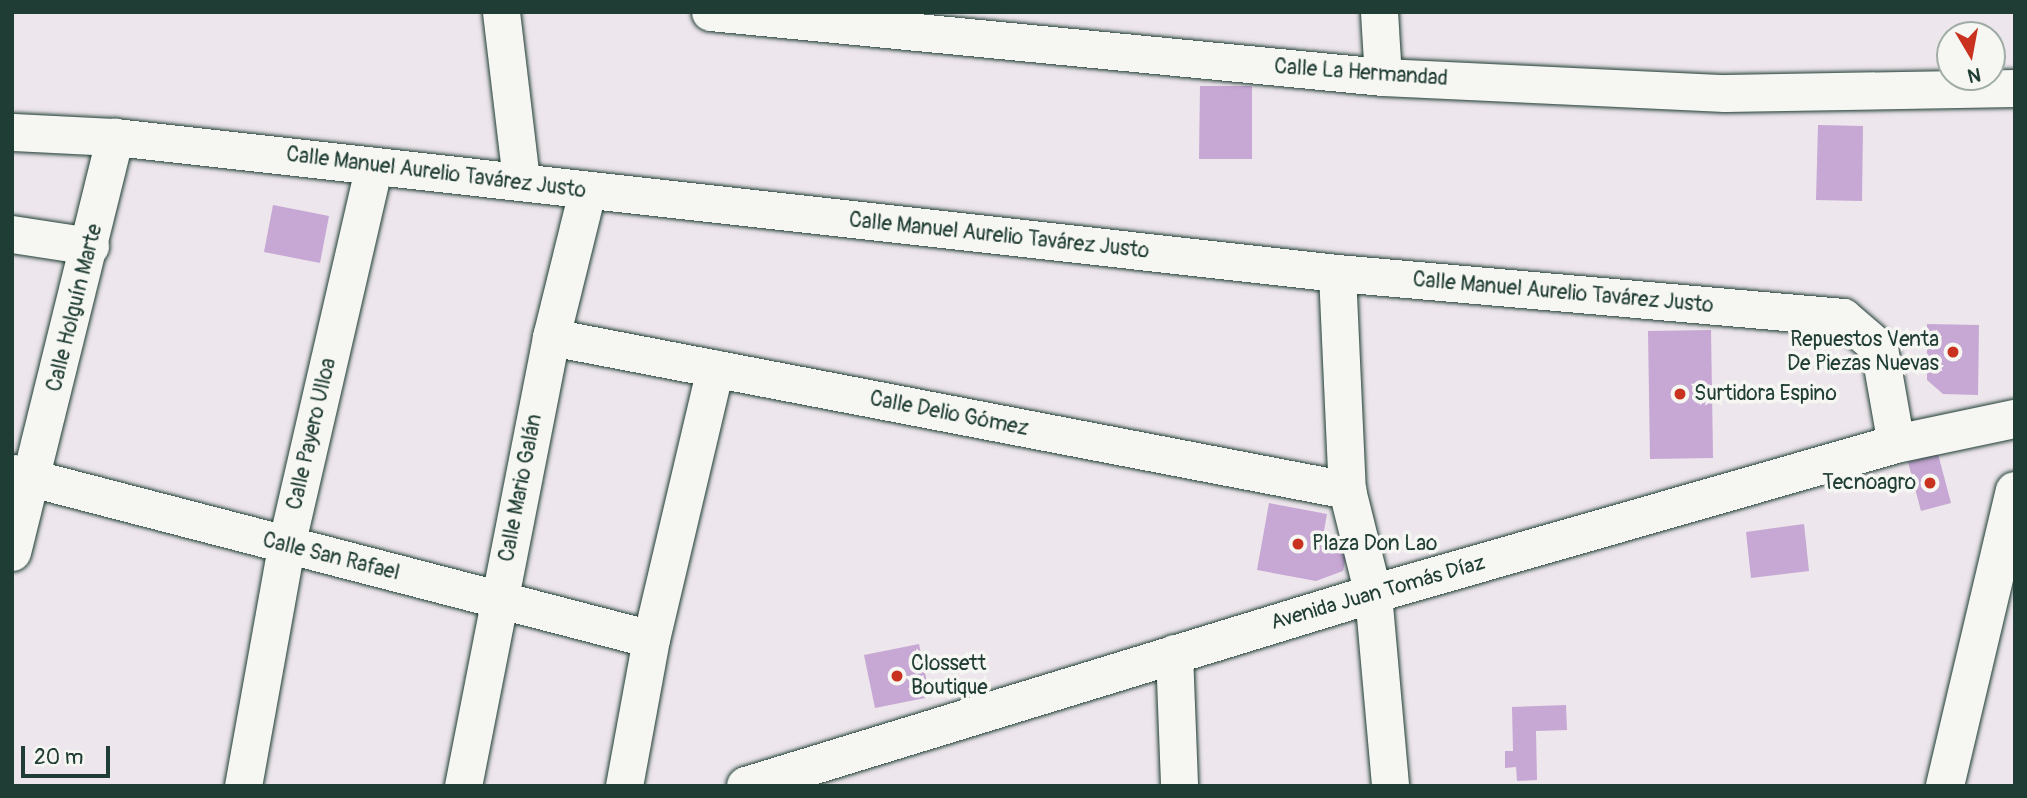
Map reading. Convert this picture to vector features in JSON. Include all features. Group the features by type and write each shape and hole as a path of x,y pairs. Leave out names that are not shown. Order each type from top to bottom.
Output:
{"street":[{"path":"501,12 522,180"},
{"name":"Calle La Hermandad","path":"710,12 1382,77 1725,93 2015,88"},
{"path":"1379,12 1382,77"},
{"name":"Calle Manuel Aurelio Tavárez Justo","path":"12,132 115,136 1337,273 1843,317 1879,348 1896,444"},
{"name":"Calle Holguín Marte","path":"12,552 23,475 90,246 115,136"},
{"name":"Calle Payero Ulloa","path":"243,786 286,546 374,166"},
{"name":"Calle Mario Galán","path":"463,786 551,337 587,191"},
{"path":"12,234 90,246"},
{"path":"1337,273 1347,489 1373,594 1390,786"},
{"name":"Calle Delio Gómez","path":"551,337 1347,489"},
{"path":"625,786 651,639 715,368"},
{"name":"Avenida Juan Tomás Díaz","path":"746,786 1373,594 1896,444 2015,419"},
{"name":"Calle San Rafael","path":"23,475 286,546 651,639"},
{"path":"1945,786 2015,491"},
{"path":"1174,653 1179,786"}],"building":[{"path":"1200,86 1252,86 1252,159 1199,159"},
{"path":"1818,125 1863,126 1862,201 1816,200"},
{"path":"273,205 329,216 320,263 264,252"},
{"name":"Repuestos Venta De Piezas Nuevas","path":"1927,324 1979,325 1978,395 1943,394 1927,380"},
{"name":"Surtidora Espino","path":"1711,330 1713,458 1650,459 1648,331"},
{"name":"Tecnoagro","path":"1938,454 1951,503 1921,511 1908,462"},
{"name":"Plaza Don Lao","path":"1269,503 1327,514 1322,542 1348,547 1343,571 1316,581 1257,570"},
{"path":"1804,524 1809,571 1751,578 1746,532"},
{"name":"Clossett Boutique","path":"919,644 930,697 875,708 864,655"},
{"path":"1566,705 1567,730 1536,731 1537,780 1517,781 1516,767 1505,768 1505,751 1513,751 1512,707"}],"place":[{"name":"Repuestos Venta De Piezas Nuevas","path":"1953,352"},
{"name":"Surtidora Espino","path":"1680,394"},
{"name":"Tecnoagro","path":"1930,483"},
{"name":"Plaza Don Lao","path":"1298,544"},
{"name":"Clossett Boutique","path":"897,676"}]}
